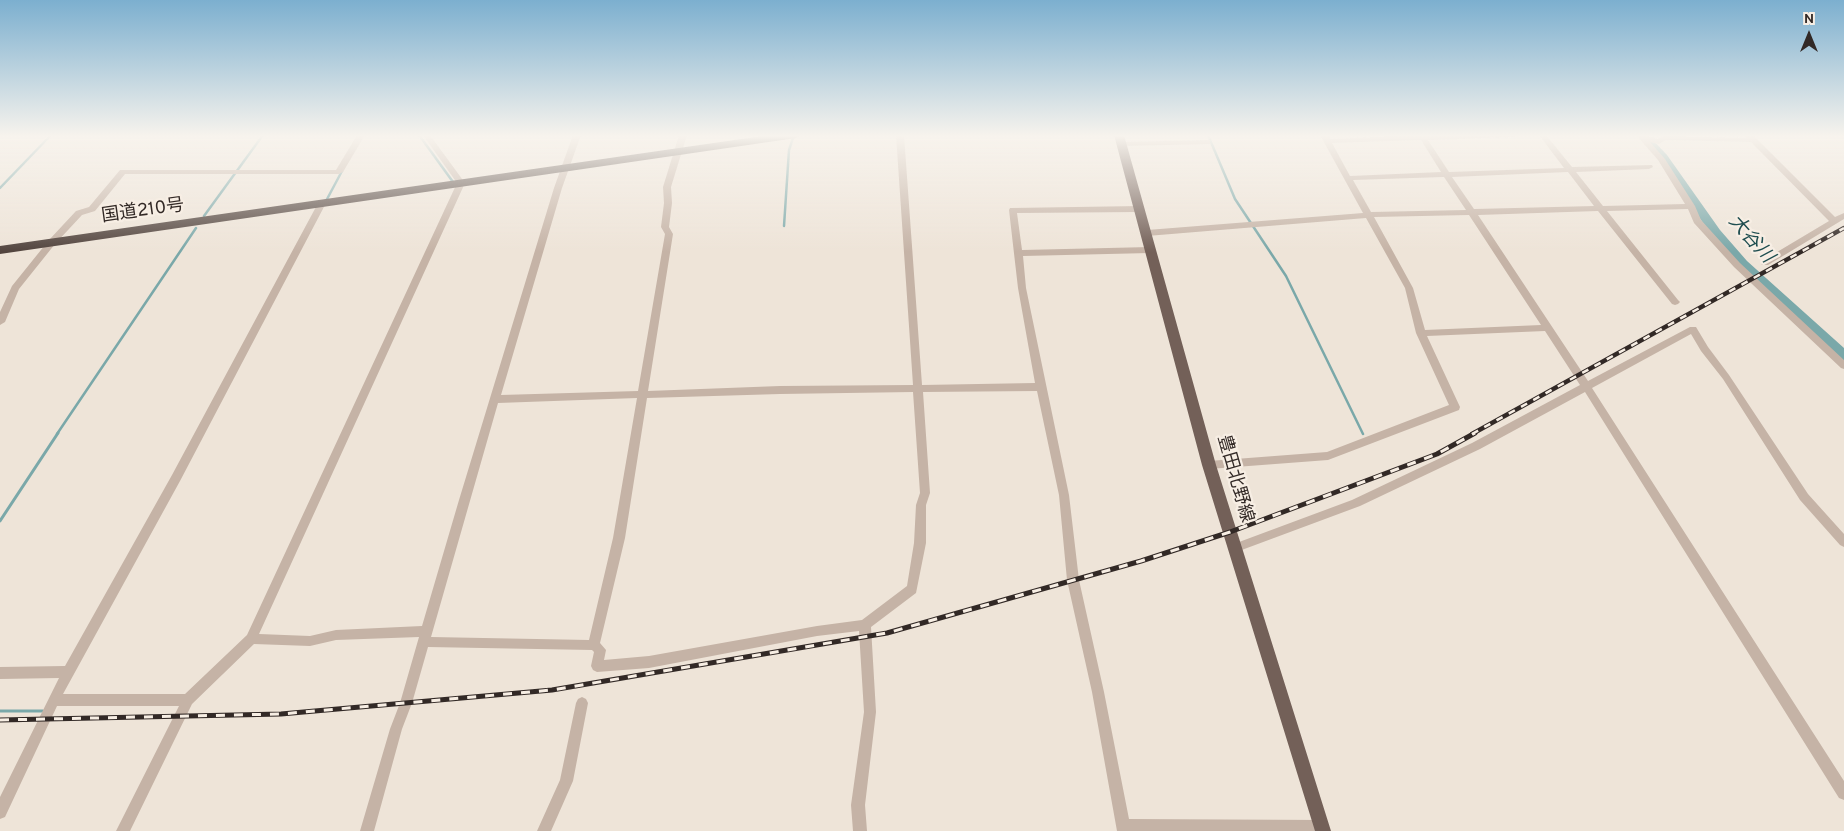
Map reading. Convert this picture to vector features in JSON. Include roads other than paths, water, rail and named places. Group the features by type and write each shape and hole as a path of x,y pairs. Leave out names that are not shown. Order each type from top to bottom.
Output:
{"highway":[{"name":"国道210号","path":"0,250 321,205 524,174"}],"main road":[{"name":"豊田北野線","path":"1130,174 1209,465 1322,829"}],"street":[{"path":"0,322 15,288 52,242 79,213 92,208 121,174"},
{"path":"123,831 188,700 251,640 461,183 454,174"},
{"path":"367,831 562,174"},
{"path":"594,645 619,538 643,394 669,234 665,227 668,203 667,187 671,174"},
{"path":"251,640 310,641 336,635 594,645 600,650 596,666 649,662 817,631 865,625 912,589 920,543 920,505 925,493 903,174"},
{"path":"1209,465 1328,456 1455,407 1422,333 1409,288 1346,174"},
{"path":"1446,174 1586,386 1844,793"},
{"path":"1348,178 1453,174"},
{"path":"1573,174 1675,302"},
{"path":"1670,174 1691,206 1697,221 1737,265 1844,366"},
{"path":"1786,174 1834,221"},
{"path":"0,812 53,700 215,405 321,205"},
{"path":"1147,233 1368,215 1691,206"},
{"path":"1140,209 1013,210 1020,253 1022,288 1064,495 1073,580 1098,692 1124,828 1322,829"},
{"path":"1765,263 1844,216"},
{"path":"1020,253 1150,250"},
{"path":"1422,333 1546,328"},
{"path":"1234,548 1356,503 1476,446 1693,329 1704,349 1726,376 1804,497 1844,542"},
{"path":"495,399 771,390 917,390 1041,387"},
{"path":"860,831 858,805 870,712 865,625"},
{"path":"0,673 69,672"},
{"path":"53,700 188,700"},
{"path":"544,831 566,781 582,703"}],"waterway":[{"path":"0,188 14,174"},
{"path":"204,216 235,174"},
{"path":"326,201 341,174"},
{"path":"447,174 453,182"},
{"path":"784,226 787,174"},
{"path":"1224,174 1235,199 1286,276 1363,434"},
{"name":"大谷川","path":"1675,174 1716,233 1742,264 1844,356"},
{"path":"57,434 196,228"},
{"path":"0,521 58,433"},
{"path":"0,711 43,711"}],"railway":[{"path":"1472,434 1844,228"},
{"path":"0,720 281,714 552,690 887,633 1141,561 1230,532 1437,454 1475,433"}]}
